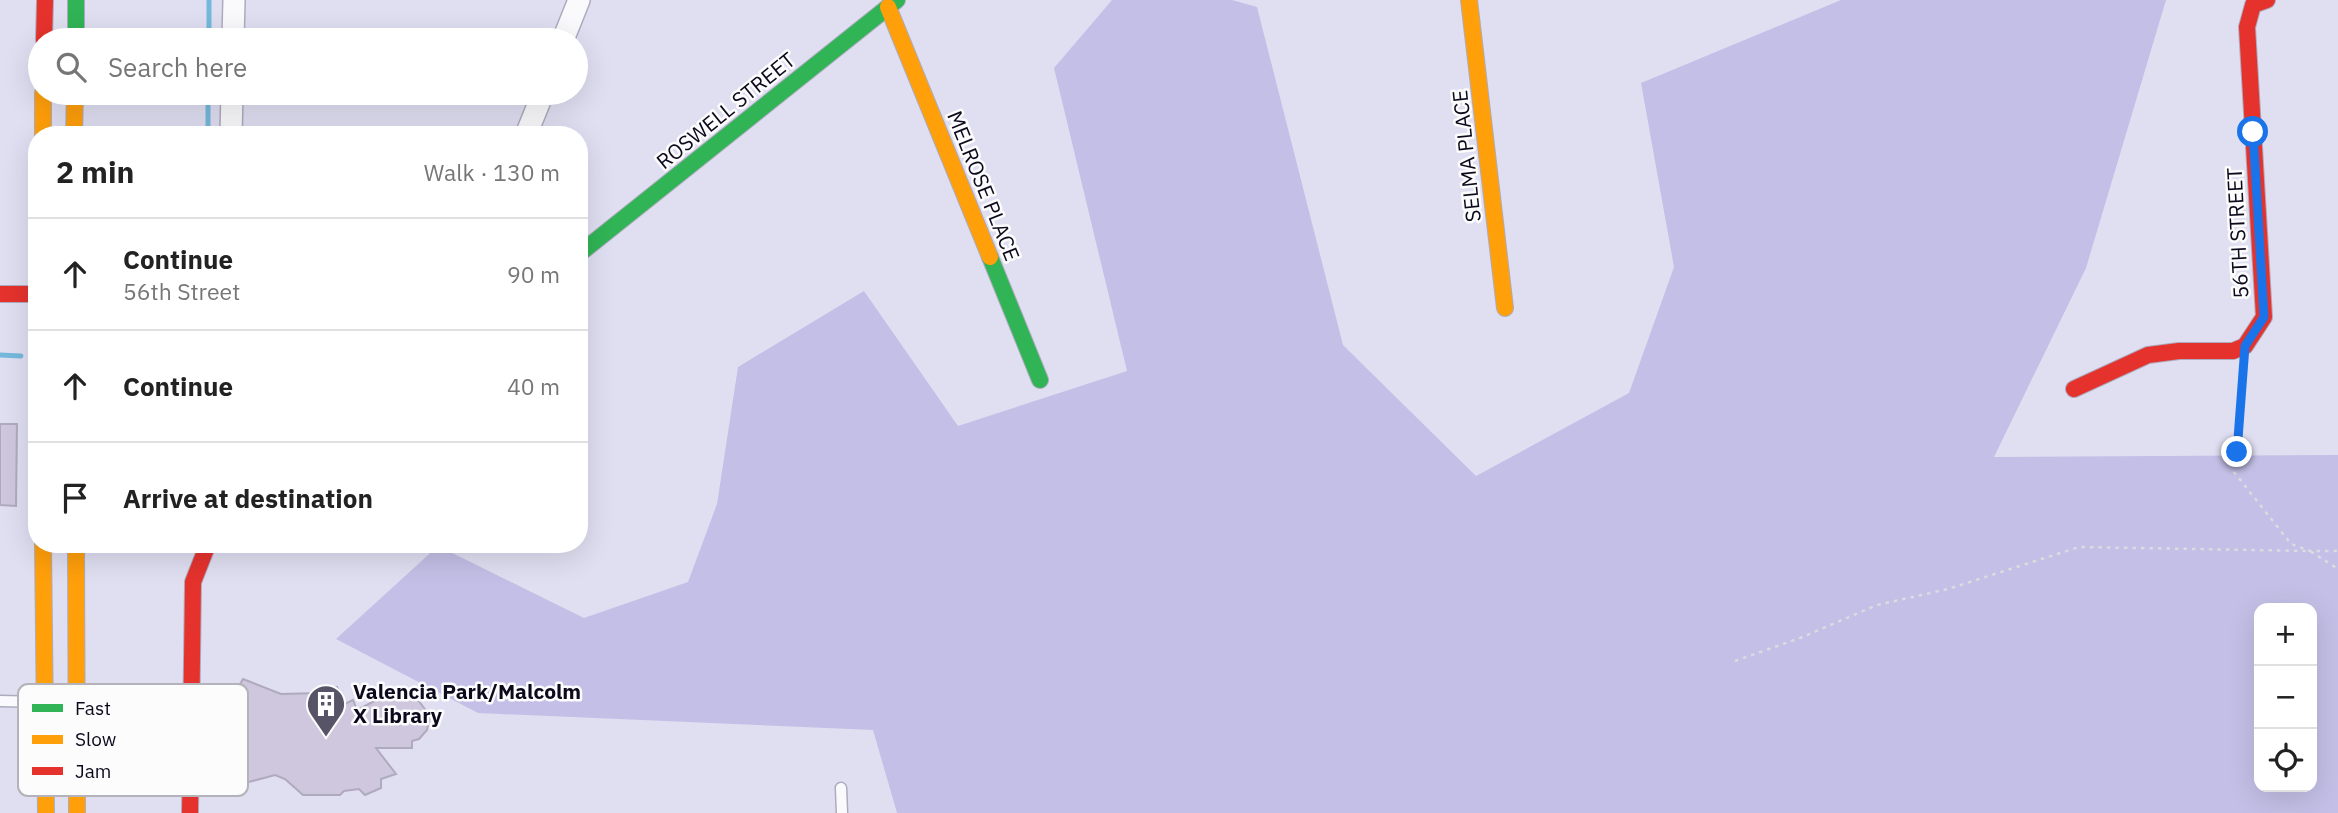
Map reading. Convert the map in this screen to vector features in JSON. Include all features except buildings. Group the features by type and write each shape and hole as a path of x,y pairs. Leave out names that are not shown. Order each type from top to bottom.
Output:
{"street":[{"path":"44,28 45,0"},
{"path":"76,0 76,28"},
{"path":"233,28 234,0"},
{"path":"568,28 579,0"},
{"name":"SELMA PLACE","path":"1469,0 1505,308"},
{"name":"56TH STREET","path":"2245,346 2264,317 2248,27 2253,5 2267,0"},
{"name":"ROSWELL STREET","path":"588,247 893,4"},
{"name":"MELROSE PLACE","path":"893,4 1040,380"},
{"path":"43,105 43,126"},
{"path":"74,126 75,105"},
{"path":"231,126 232,105"},
{"path":"529,126 537,105"},
{"path":"0,294 28,294"},
{"path":"2074,389 2148,355 2179,351 2233,351 2245,346"},
{"path":"43,553 45,684"},
{"path":"76,553 77,684"},
{"path":"192,684 193,582 204,553"}],"lane":[{"path":"0,701 18,701"},
{"path":"841,788 842,813"}],"path":[{"path":"2245,346 2234,472 2291,544 2310,551 2338,569"},
{"path":"1734,661 1800,638 1877,605 1948,589 2079,547 2338,551"}],"shaded area":[{"path":"1112,0 1232,0 1257,7 1343,345 1476,476 1629,393 1674,267 1641,83 1841,0 2166,0 2086,268 1994,457 2338,455 2338,813 897,813 873,730 478,713 336,639 430,553 452,553 584,618 688,582 717,504 738,367 864,291 958,426 1127,371 1054,68"}],"waterway":[{"path":"209,0 209,28"},
{"path":"208,105 208,126"},
{"path":"0,355 21,356"}],"traffic: fast":[{"path":"76,0 76,28"},
{"path":"588,247 897,0"},
{"path":"990,257 1040,380"}],"traffic: slow":[{"path":"1469,0 1505,308"},
{"path":"888,7 990,257"},
{"path":"43,105 43,126"},
{"path":"74,126 75,105"},
{"path":"43,553 45,684"},
{"path":"76,553 77,684"},
{"path":"46,796 46,813"},
{"path":"77,796 77,813"}],"traffic: jam":[{"path":"44,28 45,0"},
{"path":"2074,389 2148,355 2179,351 2233,351 2245,346 2264,317 2247,27 2253,5 2267,0"},
{"path":"0,294 28,294"},
{"path":"192,684 193,582 204,553"},
{"path":"190,796 190,813"}],"place":[{"name":"Valencia Park/Malcolm X Library","path":"326,738"}],"route":[{"path":"2237,452 2245,346 2264,317 2253,132"}]}
